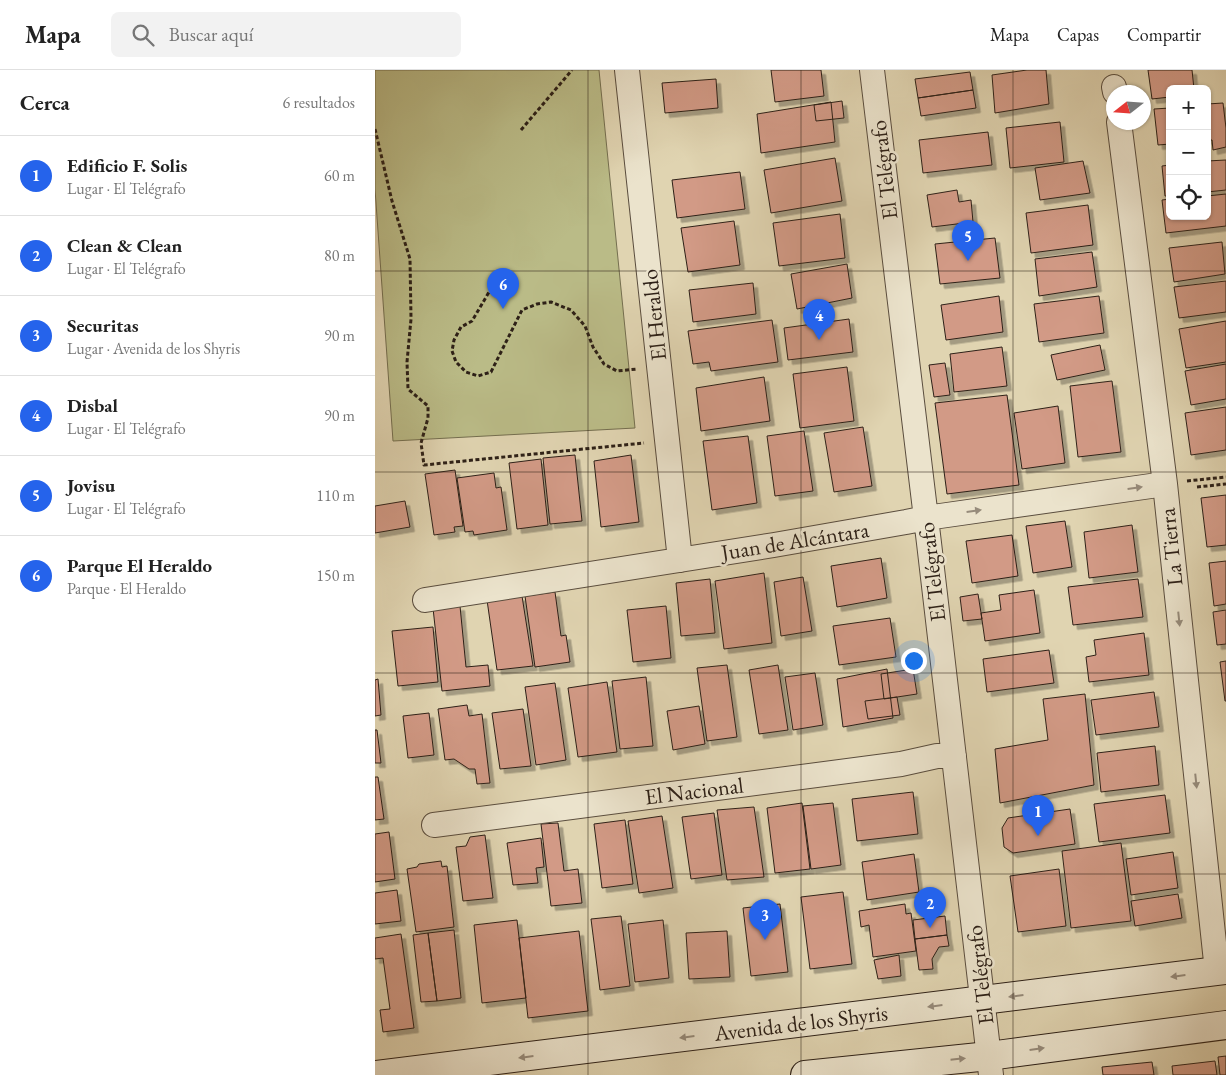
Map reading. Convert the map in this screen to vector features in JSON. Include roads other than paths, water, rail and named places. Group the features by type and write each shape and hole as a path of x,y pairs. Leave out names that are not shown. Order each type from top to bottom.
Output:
{"main road":[{"name":"Avenida de los Shyris","path":"376,1075 1221,971"},
{"path":"805,1075 990,1065 1226,1024"}],"street":[{"name":"El Heraldo","path":"627,70 680,560"},
{"name":"El Telégrafo","path":"871,70 990,1065"},
{"name":"La Tierra","path":"1120,130 1165,484 1221,971"},
{"name":"Juan de Alcántara","path":"425,600 680,560 926,518 1165,484"},
{"name":"El Nacional","path":"434,825 901,764 937,756 954,756"}],"place":[{"name":"Jovisu","path":"968,261"},
{"name":"Parque El Heraldo","path":"503,309"},
{"name":"Disbal","path":"819,340"},
{"name":"Edificio F. Solis","path":"1038,836"},
{"name":"Clean & Clean","path":"930,928"},
{"name":"Securitas","path":"765,940"}]}
